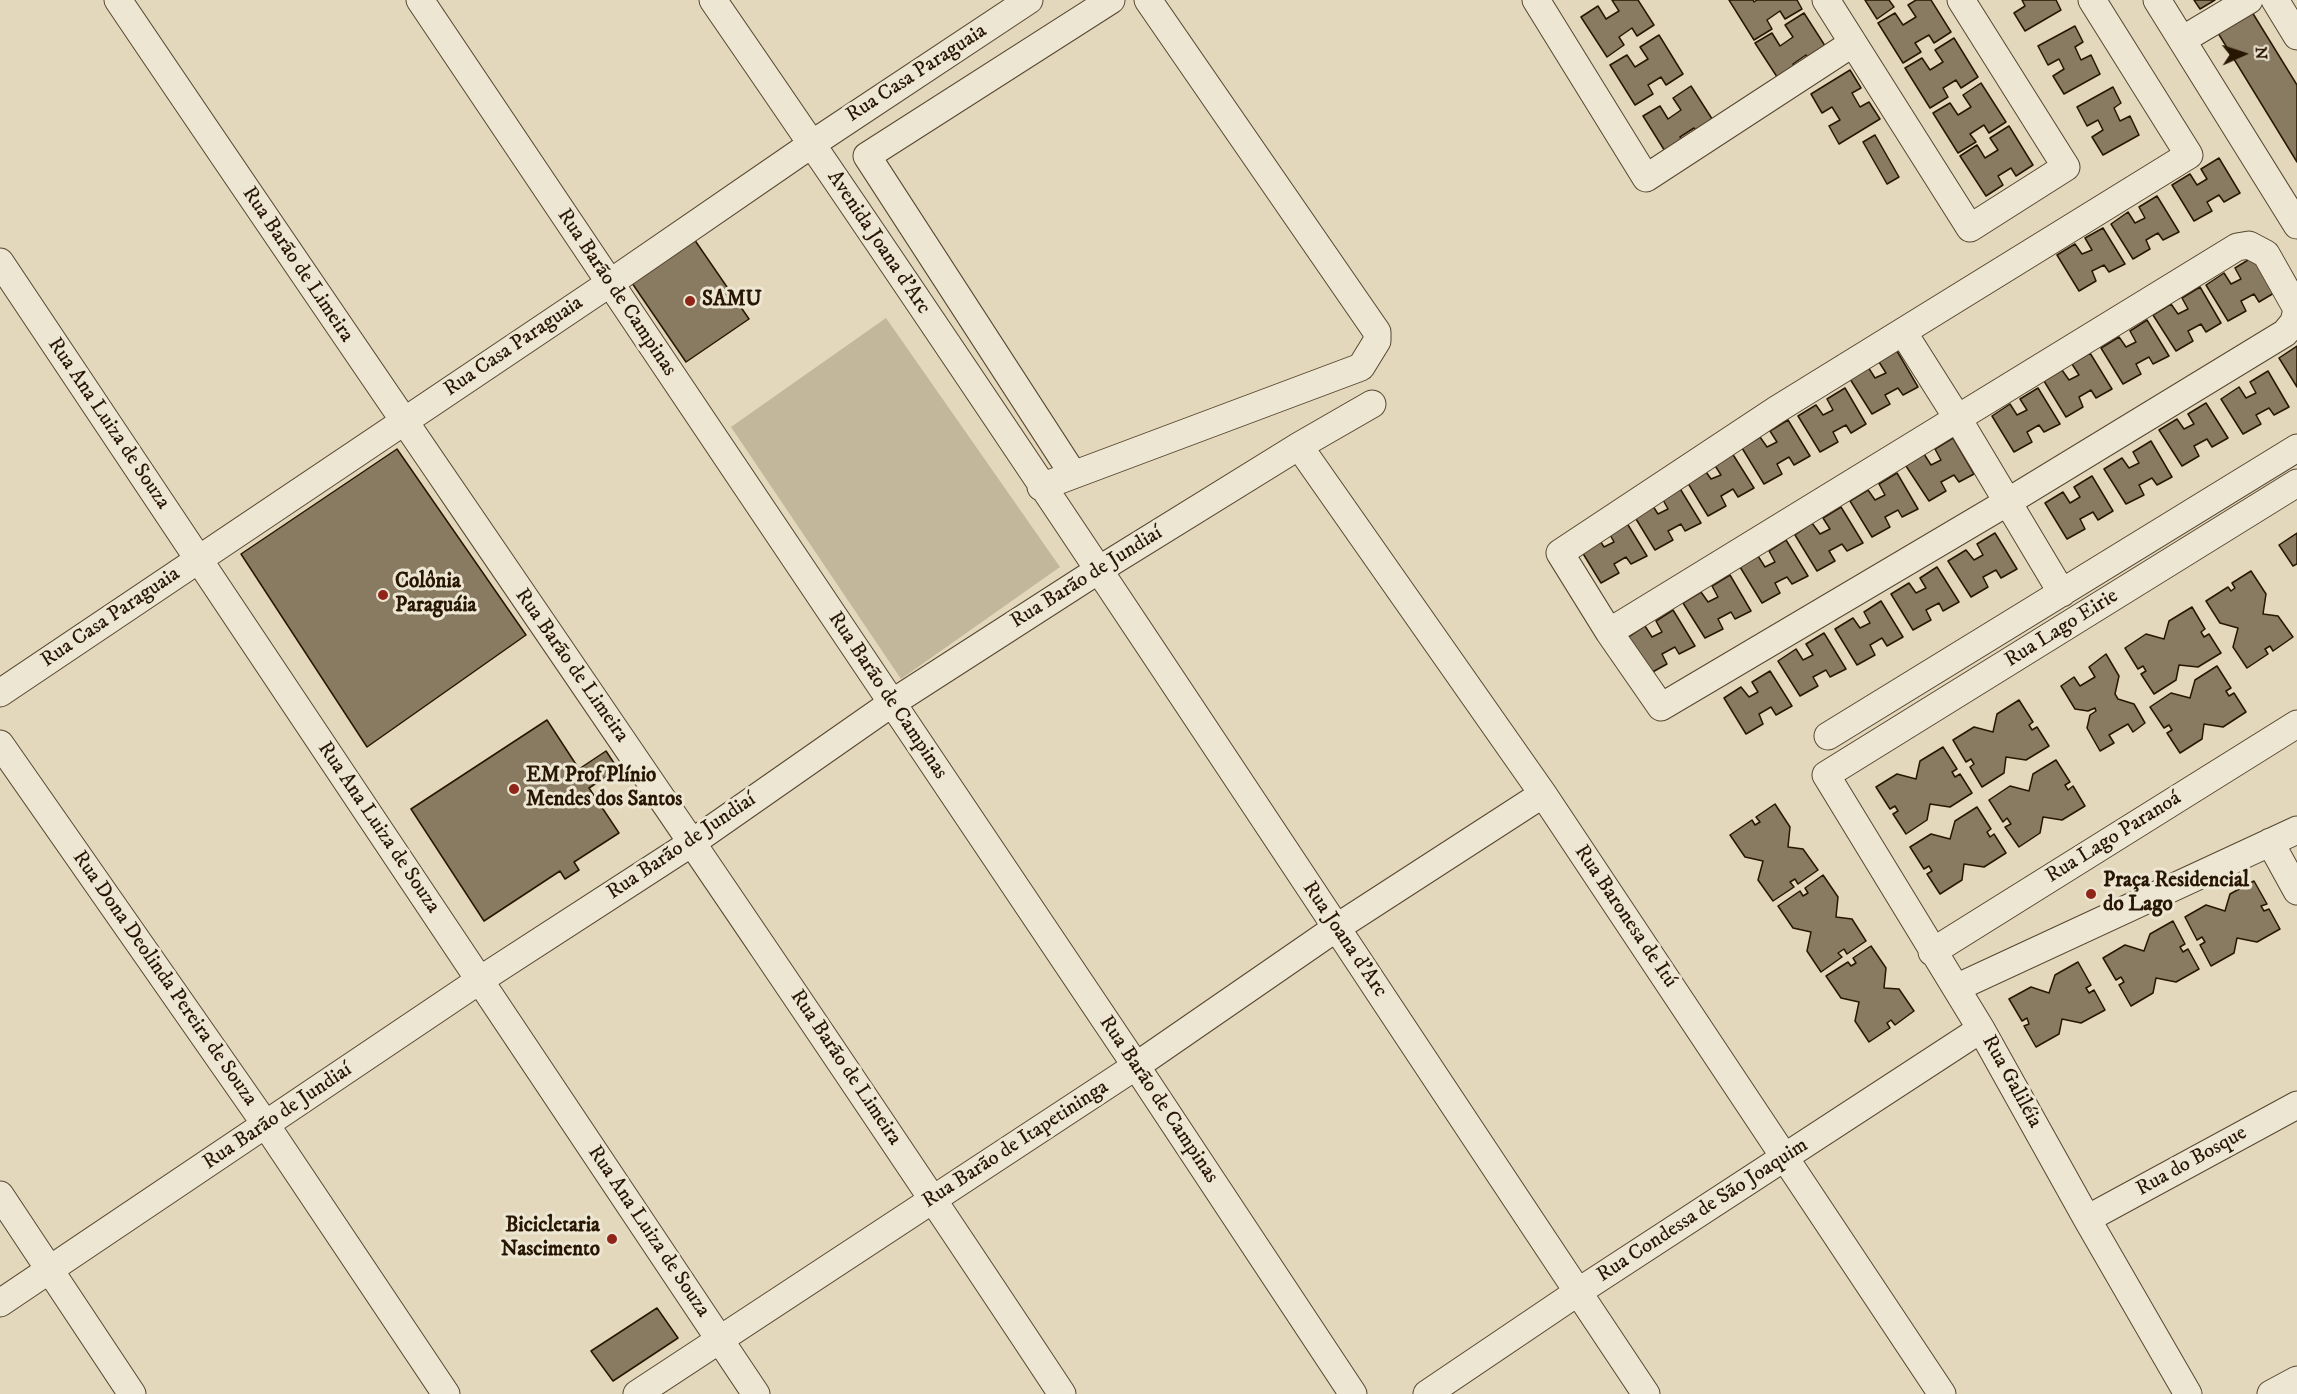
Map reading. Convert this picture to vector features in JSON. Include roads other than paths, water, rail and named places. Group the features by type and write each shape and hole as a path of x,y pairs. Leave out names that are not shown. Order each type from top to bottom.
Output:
{"street":[{"name":"Rua Barão de Limeira","path":"118,0 403,422 693,842 1062,1394"},
{"name":"Rua Barão de Campinas","path":"420,0 1136,1066 1353,1394"},
{"name":"Avenida Joana d'Arc","path":"713,0 1041,487"},
{"path":"1074,474 867,156 1111,0"},
{"path":"1041,487 1361,367 1377,341 1377,332 1148,0"},
{"path":"1536,0 1646,178 1853,43"},
{"path":"1826,0 1970,228 2066,167 1961,0"},
{"path":"1609,632 2237,247 2249,245 2266,254 2297,309 2294,322 2285,333 1661,707 1609,632 1560,553 1776,410 2189,155 2092,0"},
{"path":"2157,0 2296,222"},
{"path":"2182,40 2249,0"},
{"path":"2275,0 2297,36"},
{"name":"Rua Casa Paraguaia","path":"0,693 610,283 1021,2"},
{"name":"Rua Ana Luiza de Souza","path":"0,262 756,1394"},
{"path":"1903,332 2062,592"},
{"name":"Rua Barão de Jundiaí","path":"0,1303 480,980 693,842 892,704 1097,571 1299,446 1372,404"},
{"name":"Rua Baronesa de Itú","path":"1299,446 1543,794 1942,1394"},
{"path":"1828,736 2297,448"},
{"name":"Rua Lago Eirie","path":"1826,775 2297,483"},
{"name":"Rua Joana d'Arc","path":"1041,487 1646,1394"},
{"name":"Rua Lago Paranoá","path":"1932,951 2297,724"},
{"name":"Rua Dona Deolinda Pereira de Souza","path":"0,744 266,1125 446,1394"},
{"name":"Rua Galiléia","path":"1826,775 1981,1029 2188,1394"},
{"name":"Rua Barão de Itapetininga","path":"636,1394 934,1200 1136,1066 1336,928 1543,794"},
{"path":"1956,988 2297,830"},
{"path":"2270,842 2297,891"},
{"name":"Rua Condessa de São Joaquim","path":"1427,1394 1578,1292 1981,1029"},
{"name":"Rua do Bosque","path":"2087,1219 2297,1105"},
{"path":"0,1195 132,1394"},
{"path":"2271,1394 2297,1380"}],"place":[{"name":"SAMU","path":"690,301"},
{"name":"Colônia Paraguáia","path":"383,595"},
{"name":"EM Prof Plínio Mendes dos Santos","path":"514,789"},
{"name":"Praça Residencial do Lago","path":"2091,894"},
{"name":"Bicicletaria Nascimento","path":"612,1239"}]}
